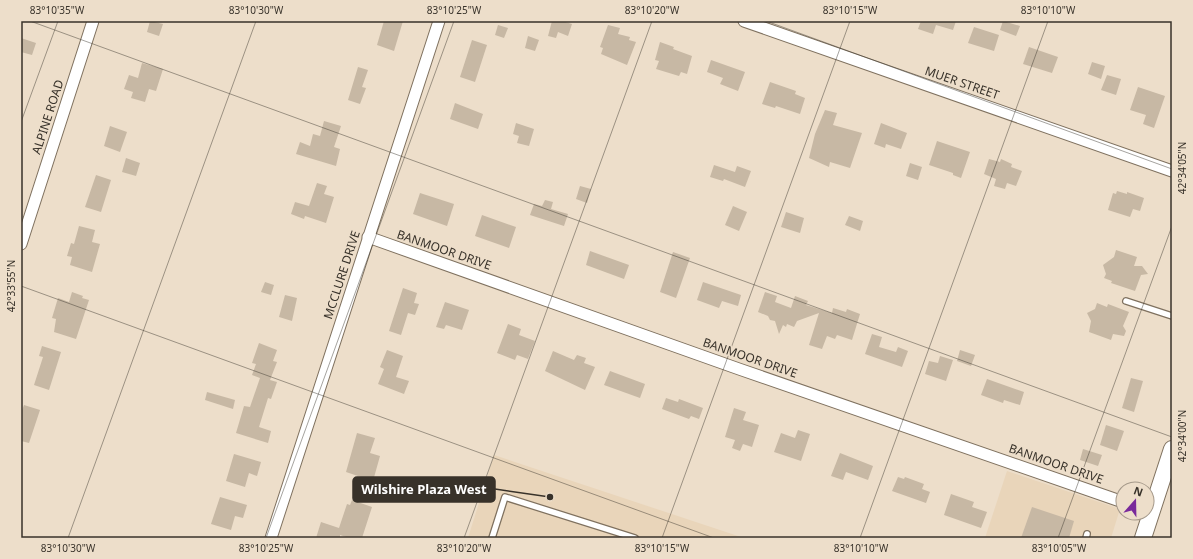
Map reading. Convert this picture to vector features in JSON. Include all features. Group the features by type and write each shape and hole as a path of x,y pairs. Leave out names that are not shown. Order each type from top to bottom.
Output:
{"main road":[{"path":"1155,496 1172,449"},
{"path":"1143,538 1147,521"}],"street":[{"name":"ALPINE ROAD","path":"21,244 93,21"},
{"name":"MCCLURE DRIVE","path":"271,538 368,237 440,21"},
{"name":"MUER STREET","path":"744,21 1172,170"},
{"name":"BANMOOR DRIVE","path":"368,237 739,369 1115,499"}],"lane":[{"path":"1126,301 1172,316"},
{"path":"492,538 505,497 635,538"}],"shaded area":[{"path":"494,455 744,538 468,538"},
{"path":"1007,471 1115,507 1115,521 1116,521 1111,538 985,538"}],"building":[{"path":"150,21 163,24 159,36 147,32"},
{"path":"384,21 403,21 394,51 377,45"},
{"path":"552,21 562,21 572,24 568,36 558,32 556,38 548,36"},
{"path":"921,21 956,21 953,30 936,25 933,34 918,29"},
{"path":"1003,21 1020,26 1016,36 1000,30"},
{"path":"498,25 508,28 504,38 495,35"},
{"path":"608,25 620,28 618,34 630,37 629,40 636,42 627,65 601,54 603,48 600,47"},
{"path":"974,27 999,35 994,51 968,43"},
{"path":"528,36 539,40 535,51 525,48"},
{"path":"21,38 36,43 32,55 21,52"},
{"path":"472,40 487,45 475,82 460,77"},
{"path":"660,42 674,47 673,49 692,56 687,74 681,72 679,76 656,69 659,61 655,60"},
{"path":"1029,47 1058,57 1052,73 1023,64"},
{"path":"711,60 745,72 738,91 720,84 723,78 707,72"},
{"path":"1092,62 1105,66 1101,79 1088,74"},
{"path":"142,63 163,69 156,91 149,89 145,102 131,98 133,92 124,89 129,75 138,78"},
{"path":"358,67 368,70 362,87 366,88 360,104 348,100"},
{"path":"1107,75 1121,79 1116,95 1101,90"},
{"path":"770,82 796,91 795,94 805,98 800,114 776,106 775,108 762,104"},
{"path":"1138,87 1165,96 1154,128 1143,124 1146,115 1130,110"},
{"path":"455,103 483,114 478,129 450,119"},
{"path":"825,110 837,113 833,125 862,133 850,168 830,162 829,167 809,158 815,134"},
{"path":"324,121 341,126 334,147 340,149 336,166 296,154 300,142 310,146 313,134 320,136"},
{"path":"516,123 534,129 529,146 517,143 519,136 513,134"},
{"path":"881,123 907,133 901,149 886,144 885,148 874,144"},
{"path":"110,126 127,132 120,152 104,146"},
{"path":"937,141 970,152 961,178 953,175 953,173 929,165"},
{"path":"126,158 140,163 136,176 122,172"},
{"path":"989,159 1000,162 1001,159 1012,164 1011,167 1022,171 1016,186 1007,183 1005,189 994,186 996,179 984,174"},
{"path":"910,163 922,167 918,180 906,176"},
{"path":"714,165 735,172 737,166 751,171 745,187 724,179 723,181 710,177"},
{"path":"96,175 111,180 101,212 85,207"},
{"path":"317,183 327,186 324,194 334,197 326,223 305,216 304,219 291,214 295,202 309,206"},
{"path":"580,186 591,189 587,203 576,199"},
{"path":"1117,191 1127,194 1127,192 1144,198 1140,211 1133,209 1130,217 1108,210 1113,193 1116,194"},
{"path":"420,193 454,204 447,226 413,214"},
{"path":"545,200 553,202 551,209 568,214 564,226 530,215 534,204 542,206"},
{"path":"733,206 747,212 739,231 725,225"},
{"path":"786,212 804,218 800,233 781,227"},
{"path":"482,215 516,227 509,248 475,236"},
{"path":"849,216 863,221 860,231 845,225"},
{"path":"79,226 95,230 92,242 100,244 92,272 70,265 72,257 67,256 71,243 74,244"},
{"path":"1116,250 1137,257 1134,266 1142,266 1148,274 1141,275 1135,291 1111,283 1112,281 1104,278 1106,274 1103,265 1114,257"},
{"path":"590,251 629,265 624,279 586,265"},
{"path":"673,252 690,258 676,298 660,292"},
{"path":"265,282 274,285 271,295 261,292"},
{"path":"703,282 741,295 738,306 722,301 719,308 697,300"},
{"path":"403,288 417,293 414,303 419,304 415,315 408,313 401,335 389,331"},
{"path":"72,292 89,300 76,339 54,332 56,319 52,318 58,298 69,302"},
{"path":"765,292 777,296 775,302 791,308 795,296 808,301 806,305 832,313 833,308 846,312 847,309 860,314 852,340 837,335 835,339 827,336 822,349 809,345 819,313 797,321 794,327 787,324 786,327 783,325 779,334 775,321 770,320 768,316 758,312"},
{"path":"285,295 297,298 292,321 279,317"},
{"path":"445,302 469,310 462,330 446,325 444,329 436,327"},
{"path":"1097,303 1107,307 1108,304 1129,312 1123,326 1126,331 1124,336 1113,334 1111,340 1089,332 1091,321 1087,313 1095,309"},
{"path":"508,324 521,329 519,335 535,341 528,359 517,355 515,360 497,353"},
{"path":"872,334 882,337 879,347 896,352 898,347 908,351 902,367 865,354"},
{"path":"259,343 277,350 273,361 277,362 270,380 277,382 271,399 268,398 259,427 271,431 268,443 236,433 244,406 250,407 260,378 252,375 256,364 252,363"},
{"path":"42,346 61,352 49,390 34,385 43,357 39,356"},
{"path":"387,350 403,356 396,377 409,381 404,394 378,384 384,369 380,367"},
{"path":"960,350 975,355 971,366 957,361"},
{"path":"553,351 574,360 577,355 586,358 584,363 595,367 585,390 545,371"},
{"path":"940,356 953,360 946,381 925,374 929,361 938,363"},
{"path":"610,371 645,384 640,398 604,385"},
{"path":"1131,378 1143,381 1134,412 1122,408"},
{"path":"987,379 1024,392 1020,405 1004,400 1003,403 981,395"},
{"path":"207,392 235,400 233,409 205,400"},
{"path":"666,398 678,402 679,399 703,408 699,419 691,416 689,419 662,409"},
{"path":"24,405 40,410 29,443 21,441 21,413"},
{"path":"734,408 746,412 743,420 759,425 752,447 743,444 740,451 732,448 735,440 725,437"},
{"path":"1106,425 1124,431 1117,451 1100,445"},
{"path":"798,430 810,434 801,461 774,452 781,433 795,438"},
{"path":"357,433 375,438 370,453 380,456 373,481 346,472"},
{"path":"1083,449 1102,455 1098,466 1080,460"},
{"path":"840,453 873,466 868,480 846,472 843,480 831,476"},
{"path":"234,454 261,462 257,476 249,473 245,487 226,481"},
{"path":"898,477 904,479 905,477 924,484 922,489 930,492 926,503 892,491"},
{"path":"951,494 974,502 972,507 987,512 981,528 944,515"},
{"path":"220,497 247,505 243,518 235,516 231,530 211,524"},
{"path":"352,500 372,507 362,538 349,538 340,535 340,538 316,538 321,522 339,528 347,504 350,505"},
{"path":"1032,507 1074,521 1069,538 1021,538"}],"place":[{"name":"Wilshire Plaza West","path":"550,497"}]}
